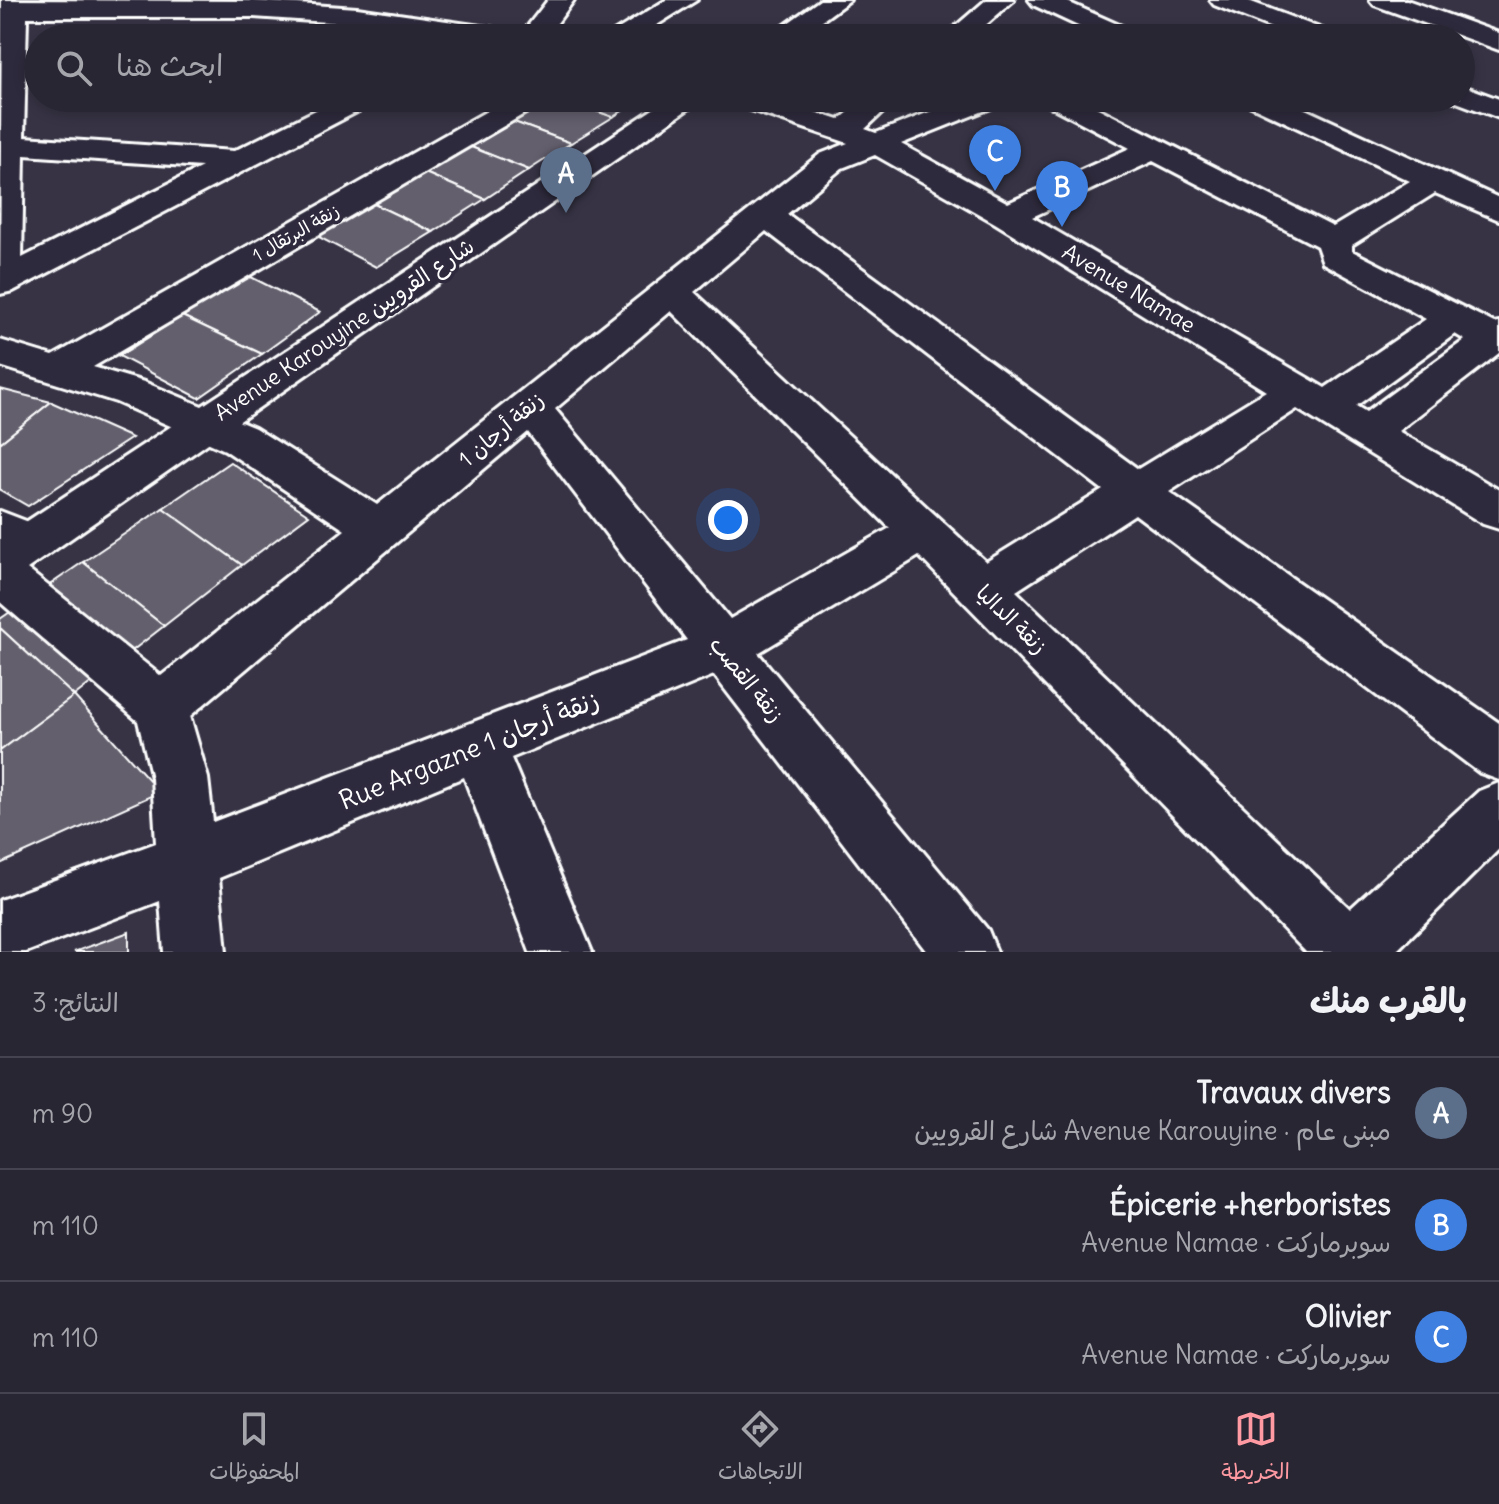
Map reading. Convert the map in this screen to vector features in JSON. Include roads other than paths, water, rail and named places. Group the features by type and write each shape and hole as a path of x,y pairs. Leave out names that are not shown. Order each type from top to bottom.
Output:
{"street":[{"path":"543,24 561,0"},
{"path":"642,24 684,0"},
{"path":"801,24 837,0"},
{"path":"972,24 1001,0"},
{"path":"1042,0 1095,24"},
{"path":"1223,0 1285,24"},
{"path":"1262,15 1299,0"},
{"path":"1383,0 1449,24"},
{"path":"236,24 258,4"},
{"path":"24,63 10,5 258,4 364,8 438,24"},
{"path":"1475,33 1499,42"},
{"path":"24,71 3,145 1,282 334,112"},
{"name":"زنقة البرتقال 1","path":"60,369 507,112"},
{"name":"Avenue Karouyine شارع القرويين","path":"8,552 669,112"},
{"name":"Avenue Namae","path":"785,112 860,137 1007,216 1313,397 1499,512"},
{"path":"860,137 875,112"},
{"name":"زنقة أرجان 1","path":"161,708 860,137 944,112"},
{"path":"1083,112 1334,241"},
{"path":"1288,112 1499,210"},
{"path":"3,145 238,161"},
{"path":"1007,216 1154,149"},
{"path":"1334,241 1432,181"},
{"path":"765,214 1136,491 1499,755"},
{"path":"1334,241 1335,256 1453,318 1496,336"},
{"name":"زنقة الداليا","path":"671,290 982,588 1350,952"},
{"path":"982,588 1136,491 1453,318"},
{"path":"1369,431 1496,336"},
{"path":"0,353 130,392 240,439 378,529"},
{"name":"زنقة القصب","path":"529,405 966,952"},
{"name":"Rue Argazne 1 زنقة أرجان","path":"0,931 188,861 722,649 921,532"},
{"path":"8,552 161,708 180,778 195,952"},
{"path":"479,746 561,952"},
{"path":"1350,952 1499,810"}],"place":[{"name":"Olivier","path":"995,191"},
{"name":"Travaux divers","path":"566,213"},
{"name":"Épicerie +herboristes","path":"1062,227"}]}
